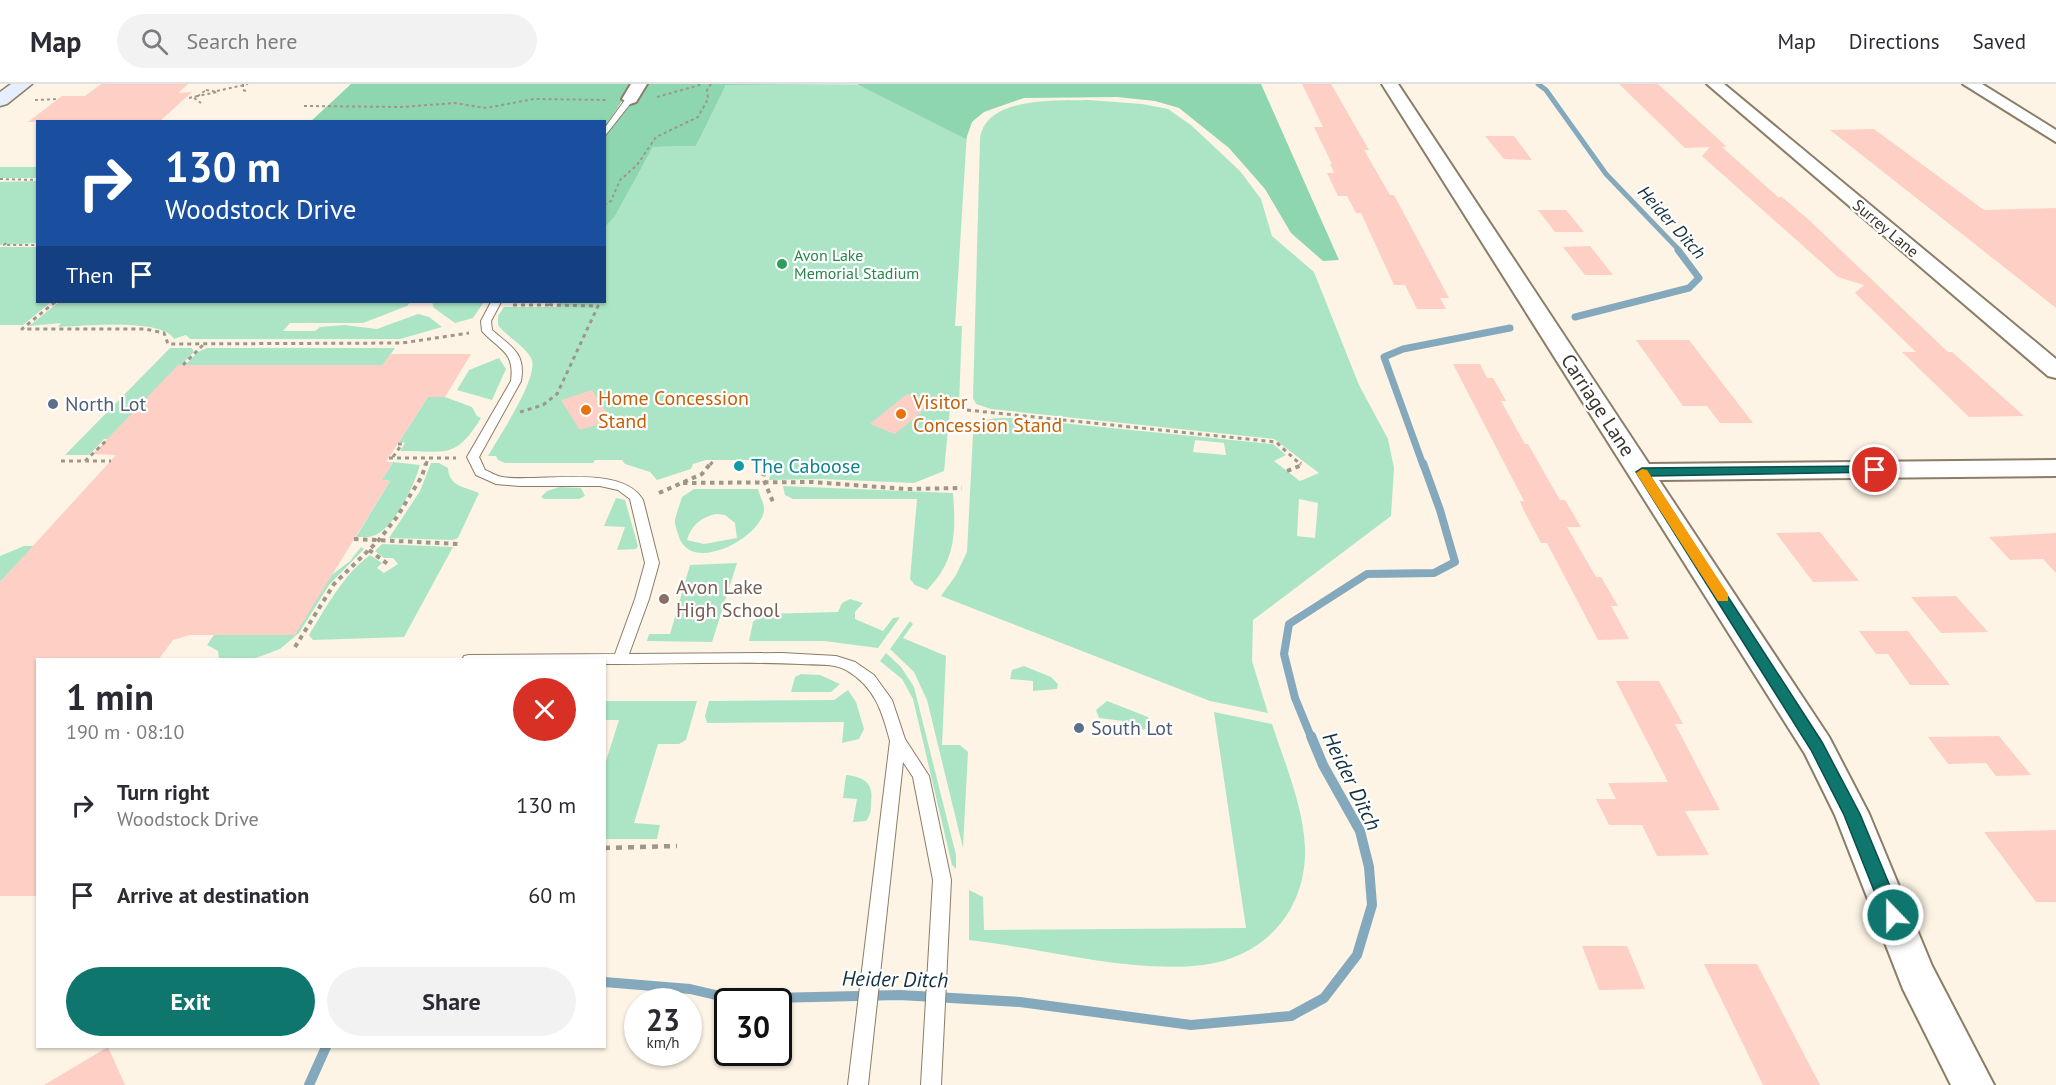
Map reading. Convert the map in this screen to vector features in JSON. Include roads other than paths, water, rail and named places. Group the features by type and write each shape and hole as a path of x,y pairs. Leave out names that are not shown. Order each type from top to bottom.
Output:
{"street":[{"path":"0,100 23,84"},
{"path":"630,99 639,84"},
{"name":"Carriage Lane","path":"1390,84 1817,746 1852,814 1917,976 1973,1085"},
{"name":"Surrey Lane","path":"1715,84 2056,371"},
{"path":"1971,84 2056,137"},
{"path":"1642,472 2056,468"}],"lane":[{"path":"606,132 630,99"},
{"path":"495,303 486,321 487,331 513,352 518,361 516,381 473,458 474,465 479,473 495,479 528,483 605,483 617,485 635,497 652,561 620,659"},
{"path":"606,659 782,658 836,661 856,669 878,688 887,704 898,741 921,776 942,880 931,1085"},
{"path":"858,1085 898,741"}],"waterway":[{"name":"Heider Ditch","path":"1538,84 1546,90 1606,174 1680,251"},
{"name":"Heider Ditch","path":"1575,317 1689,288 1699,278 1678,250"},
{"name":"Heider Ditch","path":"1423,465 1384,357 1403,349 1510,328"},
{"name":"Heider Ditch","path":"1311,737 1295,698 1284,654 1289,624 1367,574 1434,573 1455,562 1423,463"},
{"name":"Heider Ditch","path":"606,982 690,989 733,999 900,995 1020,1002 1191,1025 1291,1016 1324,998 1357,955 1372,905 1369,867 1360,831 1323,765 1311,736"},
{"name":"Heider Ditch","path":"309,1085 326,1048"}],"place":[{"name":"Avon Lake Memorial Stadium","path":"782,264"},
{"name":"North Lot","path":"53,404"},
{"name":"Home Concession Stand","path":"586,410"},
{"name":"Visitor Concession Stand","path":"901,414"},
{"name":"The Caboose","path":"739,466"},
{"name":"Avon Lake High School","path":"664,599"},
{"name":"South Lot","path":"1079,728"}]}
